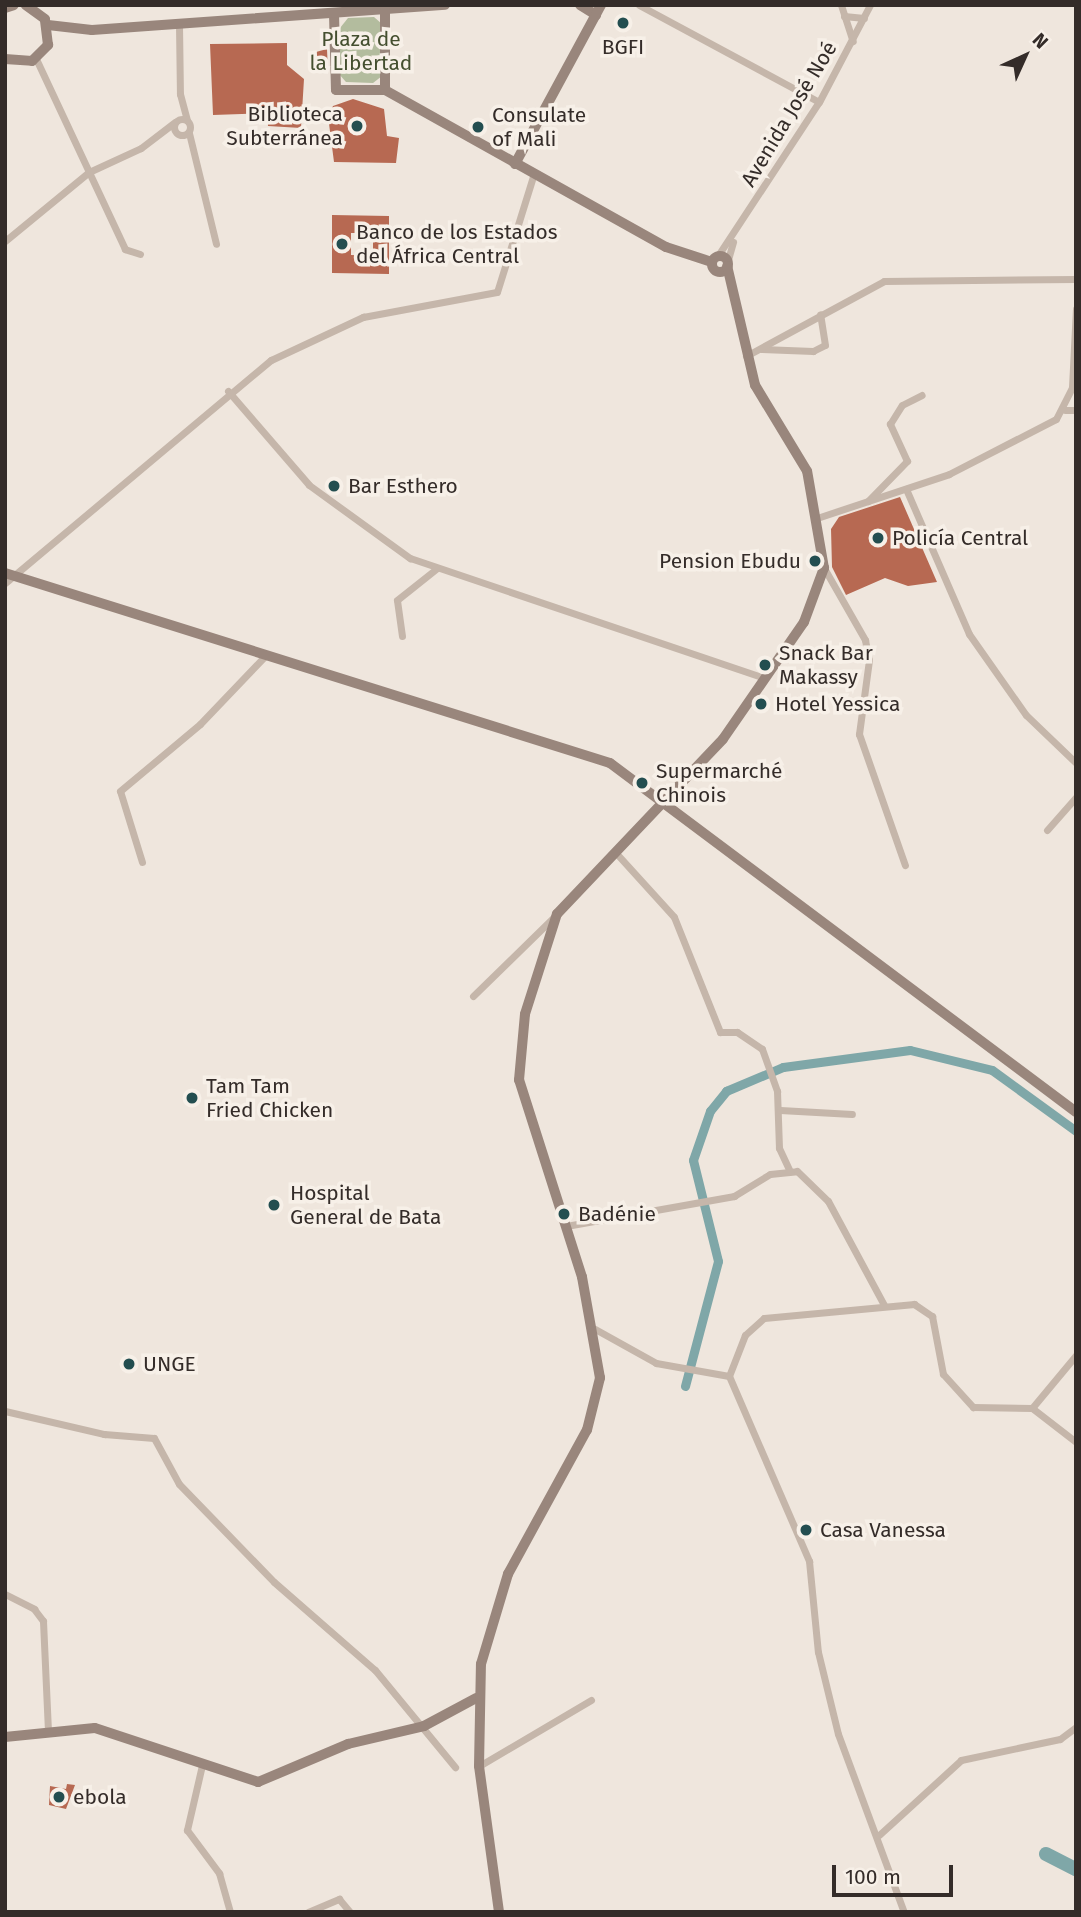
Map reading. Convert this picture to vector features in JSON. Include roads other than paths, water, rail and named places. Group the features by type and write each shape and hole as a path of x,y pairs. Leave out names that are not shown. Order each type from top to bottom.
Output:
{"main road":[{"path":"5,8 14,5"},
{"path":"26,5 42,9 48,25 49,39"},
{"path":"5,72 10,61 32,61 49,39 73,31 334,14 367,8 385,10 445,5"},
{"path":"515,164 599,10 580,5"},
{"path":"385,10 385,90"},
{"path":"334,14 335,90 385,90 673,251 720,264 730,293 745,357 807,471 820,517 824,568 804,622 765,678 669,803 557,914 537,965 518,1064 522,1097 566,1226 595,1329 600,1378 594,1408 492,1611 476,1698 479,1766 499,1912"},
{"path":"48,25 73,31"},
{"path":"8,578 585,752 669,803 1076,1112"},
{"path":"5,1737 48,1731 114,1732 202,1765 258,1782 348,1744 424,1727 476,1698"}],"street":[{"path":"639,5 819,102"},
{"path":"841,5 853,42"},
{"name":"Avenida José Noé","path":"720,264 819,102 853,42 870,5"},
{"path":"844,16 864,18"},
{"path":"178,134 176,122 180,100 179,25"},
{"path":"32,61 125,249 140,254"},
{"path":"180,100 216,244"},
{"path":"5,241 89,172 160,135 176,122 187,120"},
{"path":"160,135 189,132"},
{"path":"8,578 228,391 336,326 378,313 492,295 534,173"},
{"path":"745,357 884,281 1076,278"},
{"path":"1065,411 1072,387 1076,309"},
{"path":"758,349 820,348 826,338 820,314"},
{"path":"228,391 309,485 364,528 436,569 765,678"},
{"path":"867,502 907,461 890,424 902,405 922,395"},
{"path":"820,517 906,489 992,455 1065,411 1076,410"},
{"path":"906,489 969,634 1026,715 1076,763"},
{"path":"824,568 865,640 869,660 859,734 905,864"},
{"path":"402,636 397,600 436,569"},
{"path":"142,862 120,791 200,724 264,657"},
{"path":"1047,830 1076,797"},
{"path":"616,853 674,917 720,1032 756,1041 780,1110 779,1149 790,1172"},
{"path":"473,996 557,914"},
{"path":"780,1110 852,1114"},
{"path":"566,1226 743,1194 770,1174 790,1172 810,1181 828,1201 884,1305"},
{"path":"904,1912 879,1835 832,1709 810,1561 729,1376 738,1345 764,1318 914,1304 932,1316 943,1374 973,1407 1032,1408 1076,1442"},
{"path":"595,1329 681,1371 697,1375 729,1376"},
{"path":"1032,1408 1076,1355"},
{"path":"5,1411 104,1434 154,1438 179,1484 267,1576 375,1670 455,1767"},
{"path":"5,1594 34,1609 43,1621 48,1731"},
{"path":"479,1766 592,1700"},
{"path":"879,1835 961,1760 1060,1739 1076,1727"},
{"path":"202,1765 187,1830 219,1873 230,1912"},
{"path":"308,1912 339,1899 350,1912"}],"waterway":[{"path":"685,1386 718,1261 693,1160 710,1111 726,1091 783,1067 910,1050 992,1070 1076,1131"},
{"path":"1046,1854 1076,1869"}],"place":[{"name":"BGFI","path":"623,23"},
{"name":"Biblioteca Subterránea","path":"357,126"},
{"name":"Consulate of Mali","path":"478,127"},
{"name":"Banco de los Estados del África Central","path":"342,244"},
{"name":"Bar Esthero","path":"334,486"},
{"name":"Policía Central","path":"878,538"},
{"name":"Pension Ebudu","path":"815,561"},
{"name":"Snack Bar Makassy","path":"765,665"},
{"name":"Hotel Yessica","path":"761,704"},
{"name":"Supermarché Chinois","path":"642,783"},
{"name":"Tam Tam Fried Chicken","path":"192,1098"},
{"name":"Hospital General de Bata","path":"274,1205"},
{"name":"Badénie","path":"564,1214"},
{"name":"UNGE","path":"129,1364"},
{"name":"Casa Vanessa","path":"806,1530"},
{"name":"ebola","path":"59,1797"}],"park label":[{"name":"Plaza de la Libertad","path":"361,51"}]}
